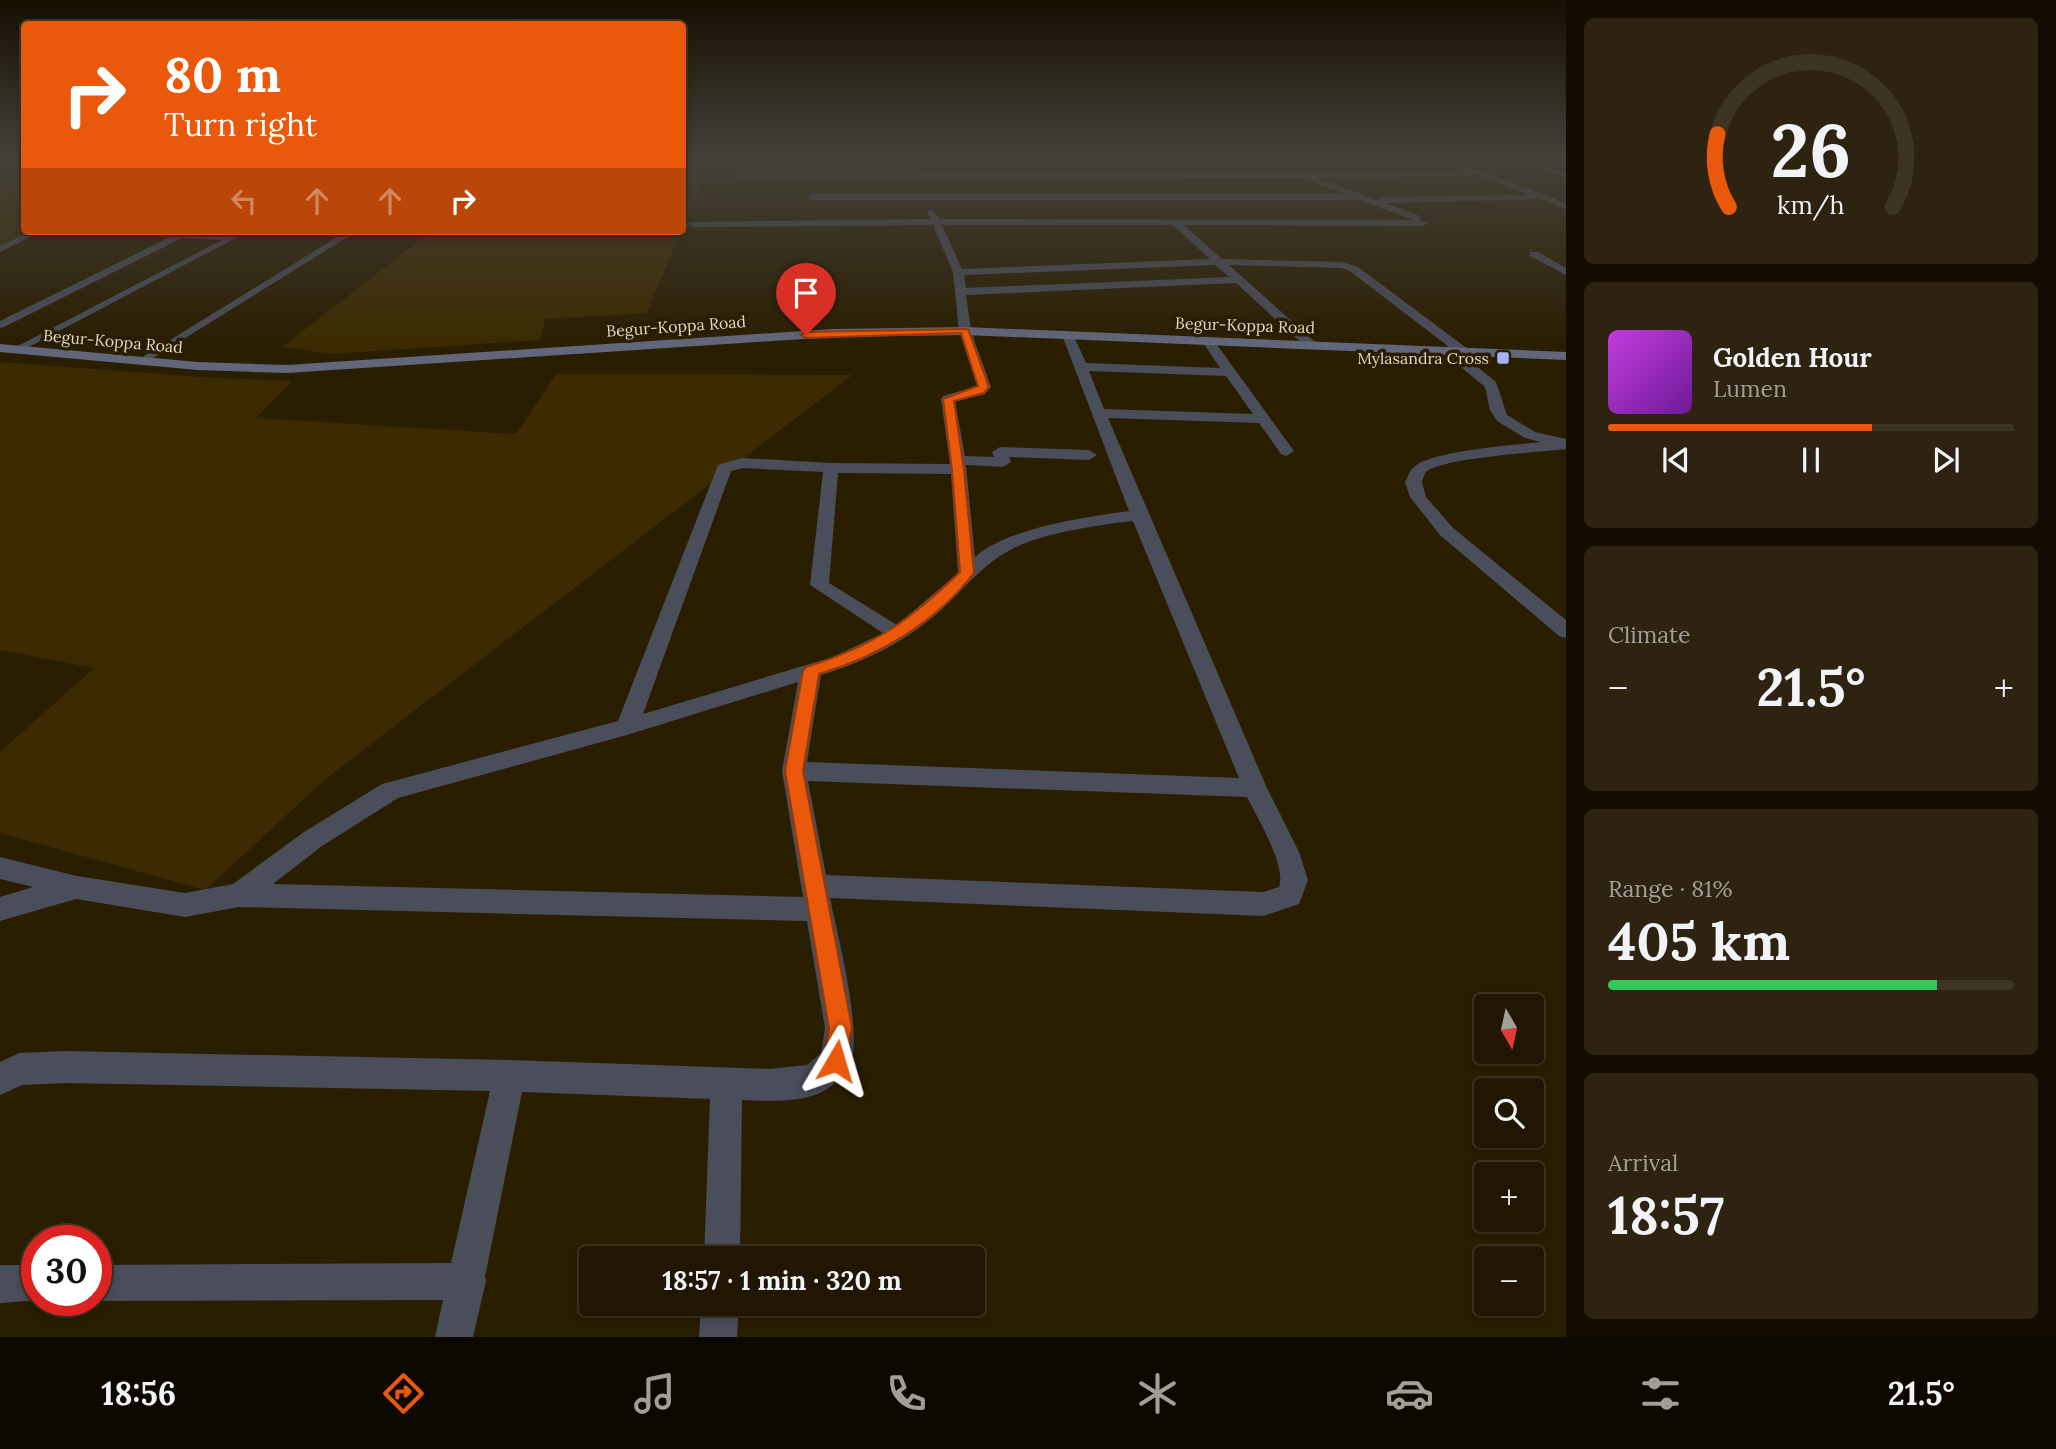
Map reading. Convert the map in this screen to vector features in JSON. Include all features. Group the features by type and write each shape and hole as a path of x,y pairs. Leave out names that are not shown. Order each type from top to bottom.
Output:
{"main road":[{"name":"Begur-Koppa Road","path":"0,348 198,366 287,369 833,333 965,331 1566,356"}],"street":[{"path":"693,224 1426,223 1419,220"},
{"path":"936,222 958,272 965,331 984,387 980,391 948,399 958,465 967,573"},
{"path":"1175,223 1215,262 1311,345"},
{"path":"1534,254 1566,272"},
{"path":"958,272 1215,262 1349,266 1457,351 1492,385 1497,410 1502,418 1530,435 1566,444"},
{"path":"1553,265 1566,265"},
{"path":"961,292 1236,280"},
{"path":"0,868 76,887 185,905 240,895 817,897 1263,904 1289,896 1295,880 1286,852 1255,788 1139,515 1068,335"},
{"path":"1208,341 1286,451"},
{"path":"1081,367 1230,372"},
{"path":"1099,413 1264,419"},
{"path":"1566,444 1441,461 1419,469 1415,476 1416,493 1441,528 1566,631"},
{"path":"627,727 724,468 742,463 831,468 958,465 1003,462 1000,452 1088,455"},
{"path":"831,468 819,585 898,634"},
{"path":"240,895 313,839 391,791 627,727 840,662 898,634 930,609 985,556 1009,543 1084,522 1139,515"},
{"path":"0,1079 19,1069 64,1067 509,1076 769,1085 813,1080 836,1061 840,1028 794,771 811,671"},
{"path":"794,771 1255,788"},
{"path":"0,909 76,887"},
{"path":"454,1337 468,1281 509,1076"},
{"path":"722,1246 726,1084"},
{"path":"112,1283 468,1281"},
{"path":"0,1284 21,1284"},
{"path":"718,1337 719,1316"}],"lane":[{"path":"0,249 29,235"},
{"path":"0,325 181,235 232,238"},
{"path":"15,350 238,235"},
{"path":"141,361 346,235"}],"shaded area":[{"path":"0,220 21,220 21,235 26,235 0,247"},
{"path":"427,235 679,235 647,313 545,319 540,340 331,354 282,347"},
{"path":"0,362 292,381 256,418 516,434 556,374 852,375 328,777 205,890 0,833 0,752 94,668 0,650"}],"place":[{"name":"Mylasandra Cross","path":"1503,358"}],"route":[{"path":"806,335 965,331 984,387 980,391 948,399 958,470 967,573 930,609 898,634 840,662 811,671 794,771 840,1028 836,1061"}]}
